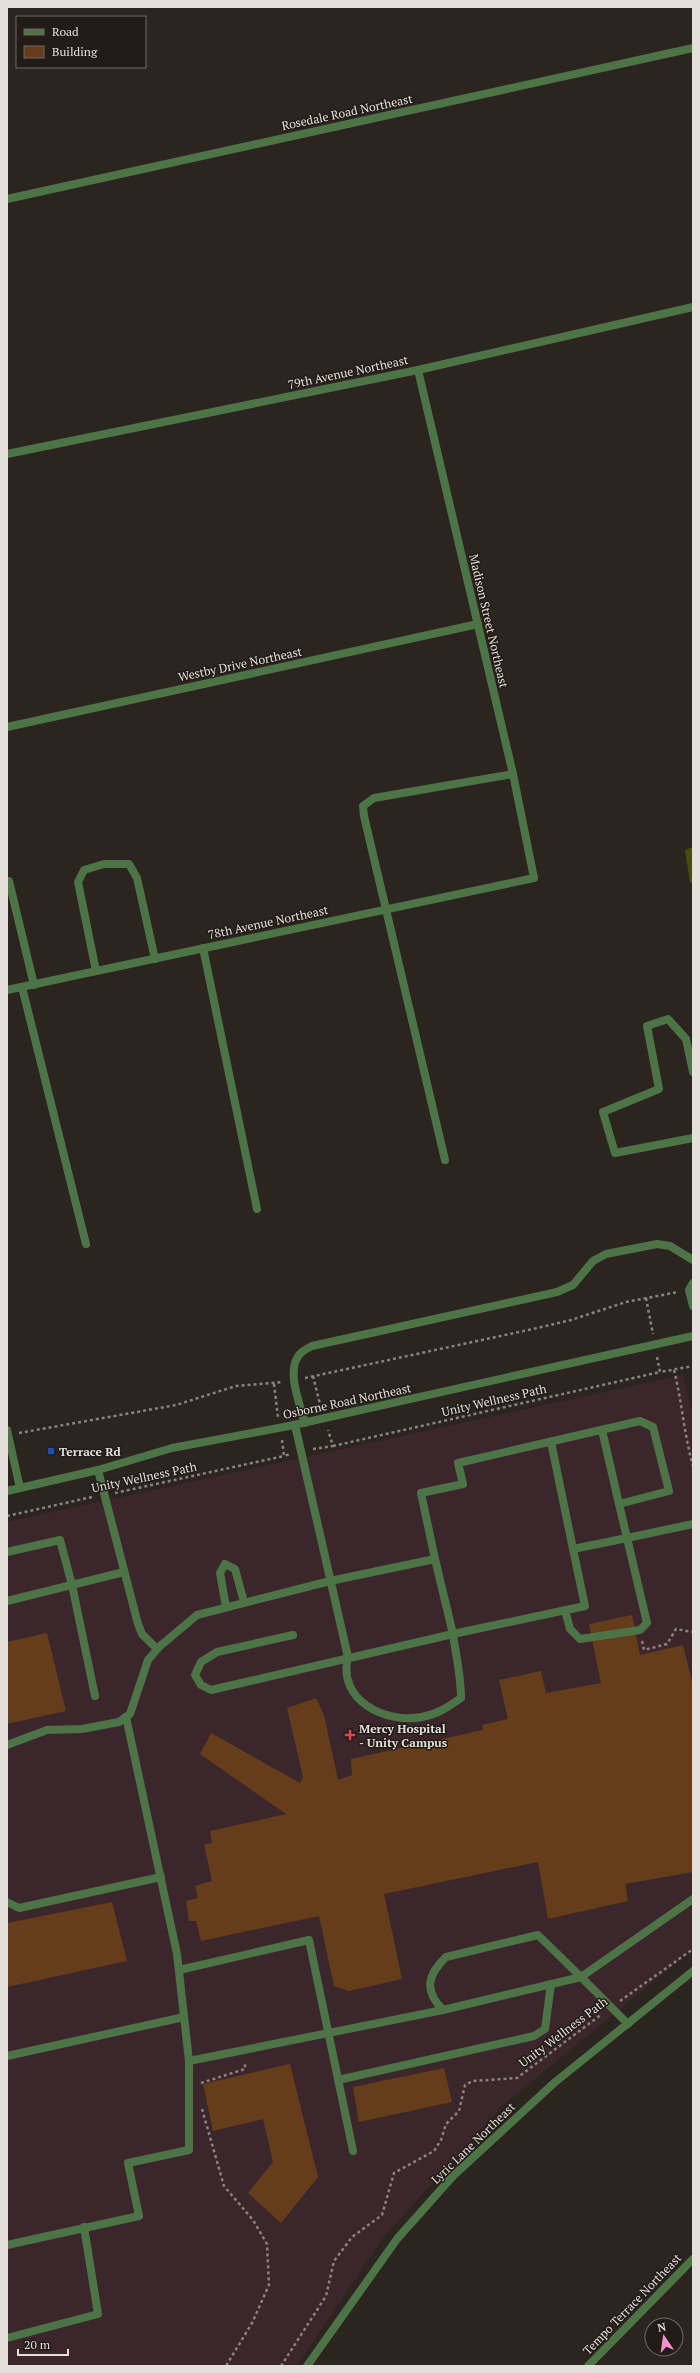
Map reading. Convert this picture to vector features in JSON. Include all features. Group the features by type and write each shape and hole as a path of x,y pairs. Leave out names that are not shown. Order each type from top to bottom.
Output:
{"street":[{"name":"Rosedale Road Northeast","path":"7,199 693,48"},
{"name":"79th Avenue Northeast","path":"7,454 418,370 693,307"},
{"name":"Madison Street Northeast","path":"418,370 513,774 534,878"},
{"name":"Westby Drive Northeast","path":"7,727 478,624"},
{"path":"444,1160 364,816 363,806 374,798 513,774"},
{"path":"96,971 78,882 84,870 104,864 129,864 137,878 155,959"},
{"name":"78th Avenue Northeast","path":"7,990 534,878"},
{"path":"7,881 9,881 34,985"},
{"path":"203,948 256,1209"},
{"path":"22,987 86,1244"},
{"path":"693,1072 686,1039 668,1019 647,1026 659,1089 603,1112 615,1153 693,1138"},
{"path":"305,1423 295,1380 294,1366 299,1354 312,1346 557,1292 573,1285 593,1261 606,1254 657,1244 670,1246 693,1260"},
{"path":"691,1287 693,1306"},
{"name":"Osborne Road Northeast","path":"7,1491 98,1470 172,1448 305,1423 693,1336"},
{"path":"295,1425 348,1657 345,1670 350,1686 364,1704 386,1715 421,1717 441,1712 461,1698 461,1675 456,1663 452,1634 421,1493 463,1484 458,1463 640,1421 653,1427 669,1492 619,1504"},
{"path":"565,1610 570,1629 580,1639 640,1630 647,1623 602,1430"},
{"path":"8,1432 20,1488"},
{"path":"293,1635 217,1652 201,1662 195,1675 201,1685 211,1690 348,1657 585,1606 551,1442"},
{"path":"98,1470 138,1624 142,1634 157,1649"},
{"path":"573,1549 693,1524"},
{"path":"7,1552 60,1540 72,1585 95,1696"},
{"path":"7,1745 47,1730 82,1729 119,1722 130,1714 148,1660 157,1649 196,1616 226,1606 330,1581 435,1559"},
{"path":"226,1606 220,1574 226,1564 235,1569 244,1602"},
{"path":"7,1601 124,1572"},
{"path":"7,2245 139,2216 128,2163 189,2150 189,2061 179,1970 161,1877 126,1717"},
{"path":"7,1902 19,1908 161,1877"},
{"path":"189,2061 443,2010 581,1977 693,1900"},
{"path":"443,2010 435,2002 429,1988 434,1967 446,1957 538,1935 628,2024"},
{"path":"179,1970 309,1940 353,2151"},
{"name":"Lyric Lane Northeast","path":"306,2366 397,2239 453,2176 554,2083 693,1971"},
{"path":"338,2080 534,2036 545,2029 551,1984"},
{"path":"7,2056 184,2017"},
{"path":"7,2338 98,2314 84,2227"},
{"name":"Tempo Terrace Northeast","path":"588,2366 693,2258"}],"path":[{"path":"8,1432 176,1405 236,1386 274,1384 295,1380 571,1320 626,1302 691,1287"},
{"path":"674,1370 683,1407 684,1428 693,1466"},
{"name":"Unity Wellness Path","path":"333,1446 660,1372"},
{"name":"Unity Wellness Path","path":"7,1516 284,1456"},
{"path":"640,1630 644,1650 667,1644 676,1629 693,1632"},
{"name":"Unity Wellness Path","path":"281,2366 326,2296 334,2261 352,2237 382,2215 394,2173 434,2151 441,2140 446,2124 459,2111 465,2085 473,2081 517,2078 611,2007 693,1949"},
{"path":"196,2085 245,2069 244,2050"},
{"path":"202,2107 224,2186 253,2220 267,2244 269,2285 252,2323 226,2366"}],"shaded area":[{"name":"Mercy Hospital - Unity Campus","path":"683,1375 693,1416 693,1949 503,2105 383,2238 297,2366 7,2366 7,1522"}],"green space":[{"path":"693,847 693,882 690,883 685,850"}],"building":[{"path":"632,1615 640,1655 683,1645 693,1686 693,1872 625,1884 628,1901 548,1919 538,1862 384,1894 402,1979 349,1991 334,1986 319,1916 201,1941 196,1921 189,1921 186,1901 198,1898 195,1886 212,1881 204,1845 212,1843 210,1831 286,1814 200,1754 211,1733 300,1783 303,1777 287,1708 316,1698 324,1715 338,1780 352,1775 351,1759 483,1730 482,1725 508,1719 499,1680 541,1671 546,1693 601,1683 589,1624"},
{"path":"47,1633 66,1711 7,1724 7,1642"},
{"path":"112,1902 127,1961 7,1987 7,1923"},
{"path":"290,2064 318,2177 281,2223 248,2193 273,2162 263,2119 213,2131 203,2084"},
{"path":"444,2068 452,2102 359,2122 353,2087"}],"place":[{"name":"Terrace Rd","path":"51,1451"},
{"name":"Mercy Hospital - Unity Campus","path":"350,1735"}]}
